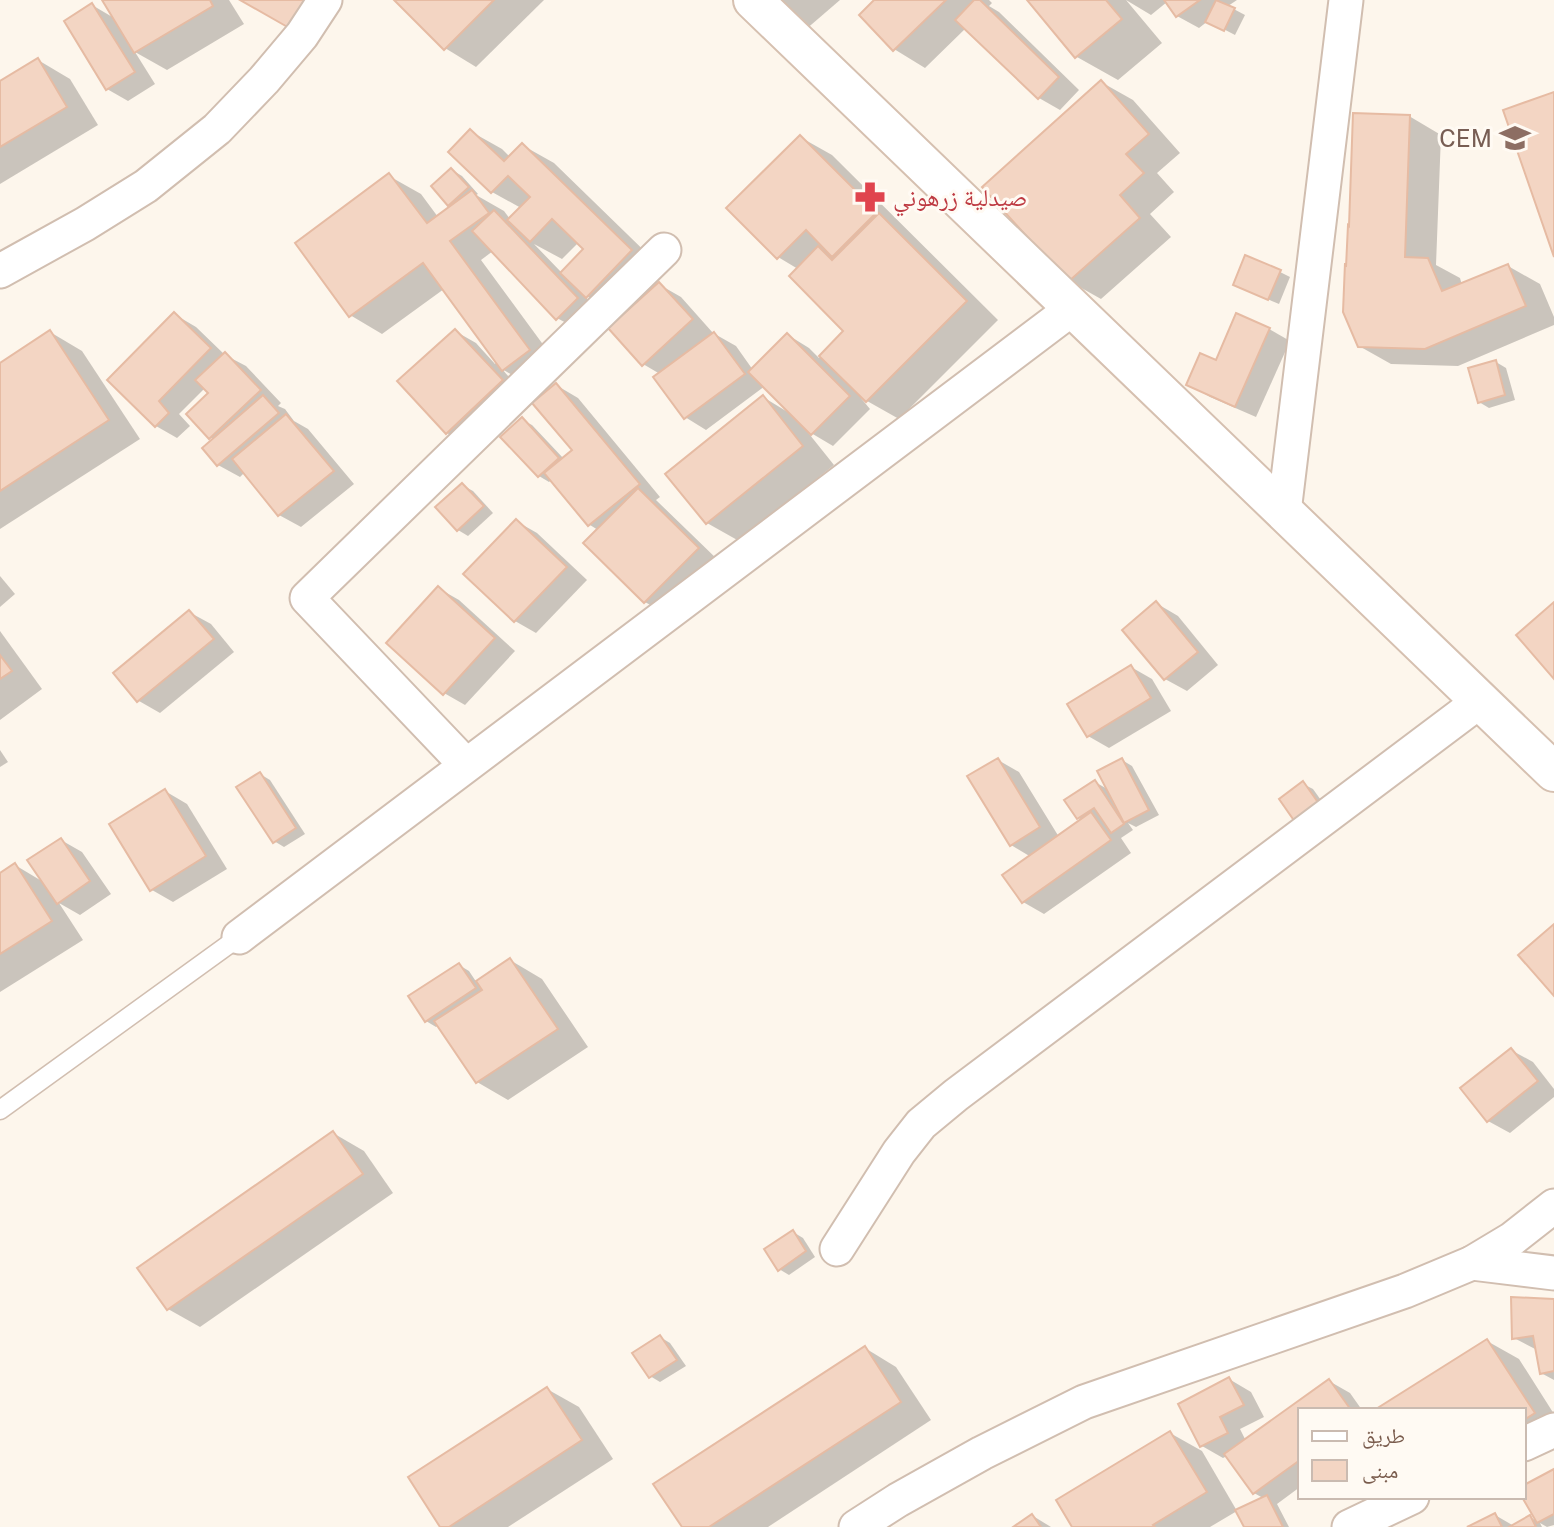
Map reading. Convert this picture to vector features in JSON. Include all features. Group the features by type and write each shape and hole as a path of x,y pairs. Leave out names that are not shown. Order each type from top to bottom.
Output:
{"main road":[{"path":"753,0 1554,772"}],"street":[{"path":"0,271 85,225 146,186 217,129 302,35 325,0"},
{"path":"1284,512 1346,0"},
{"path":"466,765 307,598 664,250"},
{"path":"239,937 1073,308"},
{"path":"837,1249 899,1152 921,1124 1480,701"},
{"path":"856,1527 982,1453 1084,1402 1405,1291 1472,1262 1512,1239 1554,1206"},
{"path":"1472,1262 1554,1273"},
{"path":"1526,1443 1554,1430"},
{"path":"1349,1527 1408,1499"}],"lane":[{"path":"0,1110 239,937"}],"building":[{"path":"102,0 210,0 213,6 134,53"},
{"path":"240,0 308,0 291,29"},
{"path":"394,0 494,0 444,50"},
{"path":"874,0 946,0 893,51 859,15"},
{"path":"974,0 980,0 1059,77 1038,99 955,20"},
{"path":"1027,0 1106,0 1122,19 1075,58"},
{"path":"1164,0 1200,0 1176,17"},
{"path":"1216,0 1235,8 1224,31 1205,22"},
{"path":"92,3 135,72 106,90 64,21"},
{"path":"38,58 67,107 0,147 0,81"},
{"path":"1101,80 1149,134 1126,154 1144,173 1120,195 1140,218 1068,282 982,187"},
{"path":"1554,92 1554,257 1503,110"},
{"path":"1353,113 1410,115 1405,257 1428,258 1442,291 1508,264 1526,306 1425,349 1358,347 1343,312"},
{"path":"470,129 504,161 522,143 632,250 586,298 560,273 583,249 552,219 530,242 507,220 530,197 508,176 491,193 448,152"},
{"path":"800,135 877,212 832,257 806,230 777,259 726,208"},
{"path":"451,168 469,187 448,206 431,186"},
{"path":"389,173 427,223 472,190 489,213 450,241 530,350 502,371 423,263 349,317 295,243"},
{"path":"494,210 578,298 556,320 472,231"},
{"path":"879,213 967,301 866,402 819,356 843,331 789,276 818,246 832,260"},
{"path":"1245,255 1281,270 1268,300 1233,285"},
{"path":"659,282 693,319 642,366 608,328"},
{"path":"174,312 211,348 159,401 169,413 155,427 107,380"},
{"path":"1236,313 1270,328 1235,407 1186,385 1200,353 1216,360"},
{"path":"455,329 503,380 446,434 397,381"},
{"path":"50,330 109,420 0,491 0,363"},
{"path":"714,332 745,374 684,419 653,377"},
{"path":"787,333 850,396 811,435 748,372"},
{"path":"225,352 261,390 209,439 186,414 208,393 195,380"},
{"path":"1496,360 1505,395 1478,403 1468,368"},
{"path":"556,383 640,484 588,526 544,473 572,450 532,403"},
{"path":"263,395 279,413 217,466 202,448"},
{"path":"763,395 803,446 706,524 665,474"},
{"path":"286,414 334,471 278,516 232,459"},
{"path":"522,417 559,458 538,477 500,437"},
{"path":"462,483 484,506 457,531 435,507"},
{"path":"638,488 699,548 644,603 583,543"},
{"path":"516,519 567,567 514,622 463,574"},
{"path":"438,586 495,638 443,695 386,643"},
{"path":"1156,601 1198,652 1164,680 1122,630"},
{"path":"1554,602 1554,679 1516,635"},
{"path":"189,610 214,639 137,702 113,673"},
{"path":"0,655 12,671 0,679"},
{"path":"1131,665 1151,698 1087,737 1067,704"},
{"path":"998,758 1040,827 1010,846 967,776"},
{"path":"1122,758 1149,810 1124,823 1097,771"},
{"path":"260,772 296,828 273,843 236,787"},
{"path":"1095,780 1124,824 1111,833 1094,808 1077,819 1064,800"},
{"path":"1303,781 1324,811 1300,829 1279,799"},
{"path":"165,789 206,856 150,891 109,824"},
{"path":"1091,812 1111,840 1022,903 1002,875"},
{"path":"61,838 90,881 57,904 27,860"},
{"path":"15,863 52,921 0,954 0,873"},
{"path":"1554,924 1554,996 1518,955"},
{"path":"510,958 558,1029 476,1083 434,1021 482,990 476,981"},
{"path":"459,963 476,988 425,1022 408,996"},
{"path":"1511,1048 1538,1081 1487,1122 1460,1088"},
{"path":"333,1131 363,1174 167,1310 137,1268"},
{"path":"793,1230 806,1251 778,1271 764,1249"},
{"path":"1511,1297 1554,1299 1554,1371 1540,1374 1533,1336 1512,1339"},
{"path":"660,1335 677,1360 649,1378 632,1353"},
{"path":"1487,1339 1535,1413 1526,1419 1526,1408 1378,1408"},
{"path":"865,1346 901,1402 709,1527 682,1527 653,1484"},
{"path":"1229,1377 1244,1405 1220,1417 1228,1433 1200,1447 1178,1404"},
{"path":"1329,1379 1350,1408 1298,1408 1298,1461 1253,1494 1224,1454"},
{"path":"547,1387 582,1440 449,1527 440,1527 408,1477"},
{"path":"1170,1431 1207,1492 1153,1525 1155,1527 1072,1527 1056,1500"},
{"path":"1554,1469 1554,1514 1537,1523 1523,1499 1526,1499 1526,1484"},
{"path":"1267,1495 1283,1527 1244,1527 1235,1510"},
{"path":"1495,1513 1502,1527 1467,1527"},
{"path":"1032,1514 1041,1527 1013,1527"},
{"path":"1530,1515 1536,1527 1509,1527"}],"place":[{"name":"CEM","path":"1515,138"},
{"name":"صيدلية زرهوني","path":"870,197"}]}
